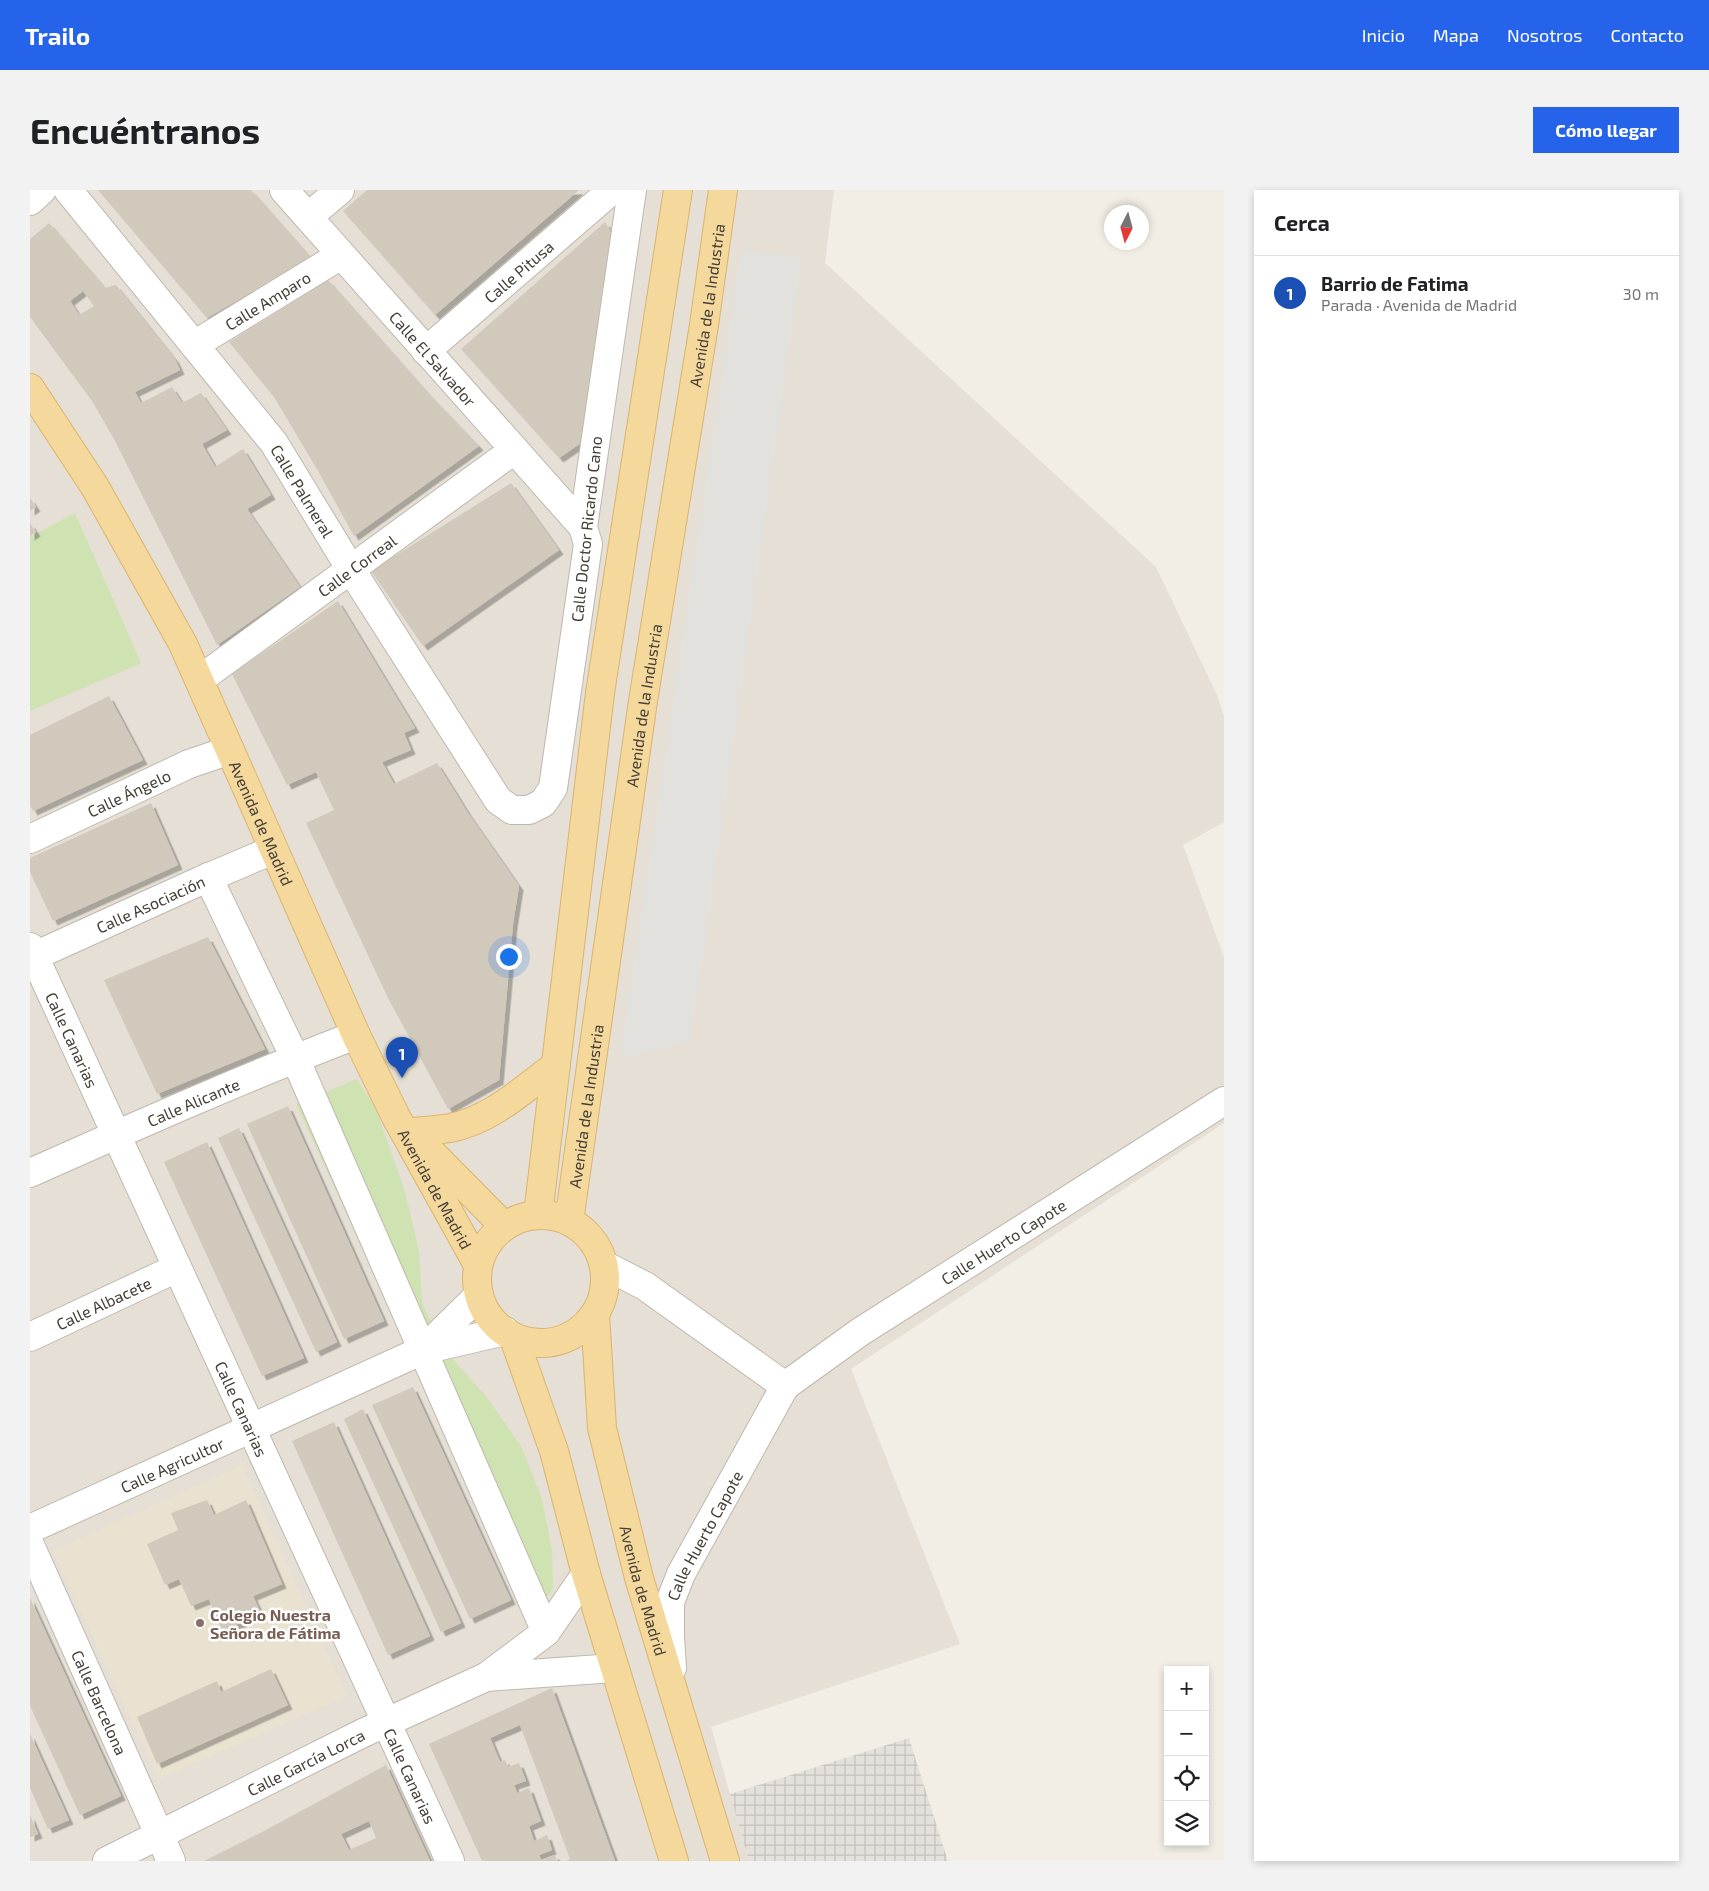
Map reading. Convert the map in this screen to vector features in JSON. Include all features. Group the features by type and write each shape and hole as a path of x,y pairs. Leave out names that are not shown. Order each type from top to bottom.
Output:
{"main road":[{"name":"Avenida de la Industria","path":"538,1215 600,692 678,190"},
{"name":"Avenida de la Industria","path":"569,1221 643,701 702,335 723,190"},
{"name":"Avenida de Madrid","path":"30,388 95,487 183,644 356,1035 478,1265"},
{"path":"403,1124 451,1128 480,1118 507,1101 556,1065"},
{"path":"403,1124 504,1226"},
{"path":"538,1215 554,1216 569,1221 585,1232 597,1247 604,1265 606,1282 602,1299 595,1314 575,1334 549,1343 510,1335 496,1326 483,1308 476,1288 478,1265 483,1250 492,1237 504,1226 520,1218 538,1215"},
{"name":"Avenida de Madrid","path":"595,1314 602,1428 639,1578 725,1861"},
{"path":"510,1335 554,1451 586,1574 674,1861"}],"street":[{"path":"30,201 42,190"},
{"name":"Calle Palmeral","path":"68,190 274,443 350,568 498,800 512,810"},
{"name":"Calle El Salvador","path":"284,190 583,527"},
{"path":"308,217 340,190"},
{"name":"Calle Doctor Ricardo Cano","path":"512,810 529,810 543,803 552,788 588,544 583,527 632,190"},
{"path":"602,198 606,203 619,208 627,220"},
{"name":"Calle Pitusa","path":"426,351 602,198"},
{"name":"Calle Amparo","path":"194,345 341,255"},
{"name":"Calle Correal","path":"199,680 514,450"},
{"path":"546,486 564,487 580,484 591,472"},
{"name":"Calle Ángelo","path":"30,839 189,764 230,750"},
{"name":"Calle Asociación","path":"31,954 273,850"},
{"path":"208,877 295,1058 546,1632"},
{"name":"Calle Canarias","path":"31,954 116,1134 450,1861"},
{"name":"Calle Alicante","path":"30,1174 116,1134 295,1058 356,1035"},
{"name":"Calle Huerto Capote","path":"674,1695 670,1637 670,1602 681,1574 785,1386 860,1332 1224,1101"},
{"path":"604,1265 644,1286 785,1386"},
{"name":"Calle Albacete","path":"30,1337 177,1268"},
{"name":"Calle Agricultor","path":"423,1350 479,1295"},
{"name":"Calle Agricultor","path":"30,1529 423,1350 510,1335"},
{"name":"Calle Barcelona","path":"30,1545 171,1861"},
{"name":"Calle García Lorca","path":"107,1861 363,1733 486,1677 546,1632 586,1574"},
{"path":"486,1677 614,1668"}],"shaded area":[{"path":"30,190 834,190 825,263 1156,567 1217,695 1224,717 1224,822 1183,845 1224,957 1224,1123 851,1369 960,1644 711,1727 749,1861 30,1861"},
{"path":"741,249 802,257 702,965 689,1042 620,1059"},
{"name":"Colegio Nuestra Señora de Fátima","path":"242,1465 347,1696 159,1779 53,1551"},
{"path":"909,1738 948,1861 749,1861 730,1794"}],"green space":[{"path":"75,513 141,663 30,711 30,537"},
{"path":"357,1079 376,1109 405,1192 419,1251 422,1303 444,1349 489,1400 522,1448 542,1499 552,1550 553,1590 530,1613 296,1104"}],"building":[{"path":"98,190 251,190 311,258 207,318"},
{"path":"367,190 579,190 435,315 343,211"},
{"path":"605,222 615,239 588,438 559,458 461,349"},
{"path":"49,223 105,288 116,285 175,359 180,370 135,392 141,403 172,387 182,403 201,393 227,430 202,444 215,467 243,449 271,495 247,509 300,587 217,645 114,439 92,401 30,317 30,239","holes":["83,291 94,306 79,315 70,301"]},
{"path":"328,280 426,391 479,446 354,536 274,397 229,342"},
{"path":"511,483 559,550 423,646 371,571"},
{"path":"30,498 36,507 30,511"},
{"path":"30,523 36,532 30,536"},
{"path":"338,601 415,728 404,733 411,750 382,762 394,784 437,763 468,813 519,886 513,924 499,1080 448,1109 388,998 306,823 334,810 316,772 287,785 232,674"},
{"path":"109,696 143,760 33,811 30,805 30,735"},
{"path":"151,803 178,865 53,921 30,872 30,858"},
{"path":"208,937 265,1049 157,1094 104,980"},
{"path":"288,1106 384,1321 344,1339 247,1124"},
{"path":"239,1128 337,1342 316,1352 218,1138"},
{"path":"207,1142 304,1358 262,1376 164,1162"},
{"path":"413,1387 511,1600 470,1619 372,1405"},
{"path":"363,1409 461,1623 441,1632 344,1419"},
{"path":"334,1422 430,1636 388,1655 292,1441"},
{"path":"207,1500 214,1515 246,1500 282,1584 253,1596 261,1614 222,1631 209,1599 191,1606 179,1579 165,1585 147,1544 178,1530 171,1513"},
{"path":"30,1598 121,1796 80,1815 30,1706"},
{"path":"271,1669 288,1705 157,1764 137,1717 217,1681 221,1692"},
{"path":"552,1688 615,1861 566,1861 570,1859 520,1725 490,1738 500,1762 505,1760 508,1767 519,1763 526,1781 514,1785 517,1793 529,1788 541,1821 529,1826 534,1841 547,1835 552,1850 539,1855 541,1860 555,1855 557,1861 482,1861 429,1744"},
{"path":"30,1734 69,1820 48,1829 30,1788"},
{"path":"386,1765 430,1861 204,1861","holes":["369,1821 376,1838 349,1850 341,1834"]},
{"path":"30,1815 38,1834 30,1837"}],"place":[{"name":"Barrio de Fatima","path":"402,1078"},
{"name":"Colegio Nuestra Señora de Fátima","path":"200,1623"}]}
